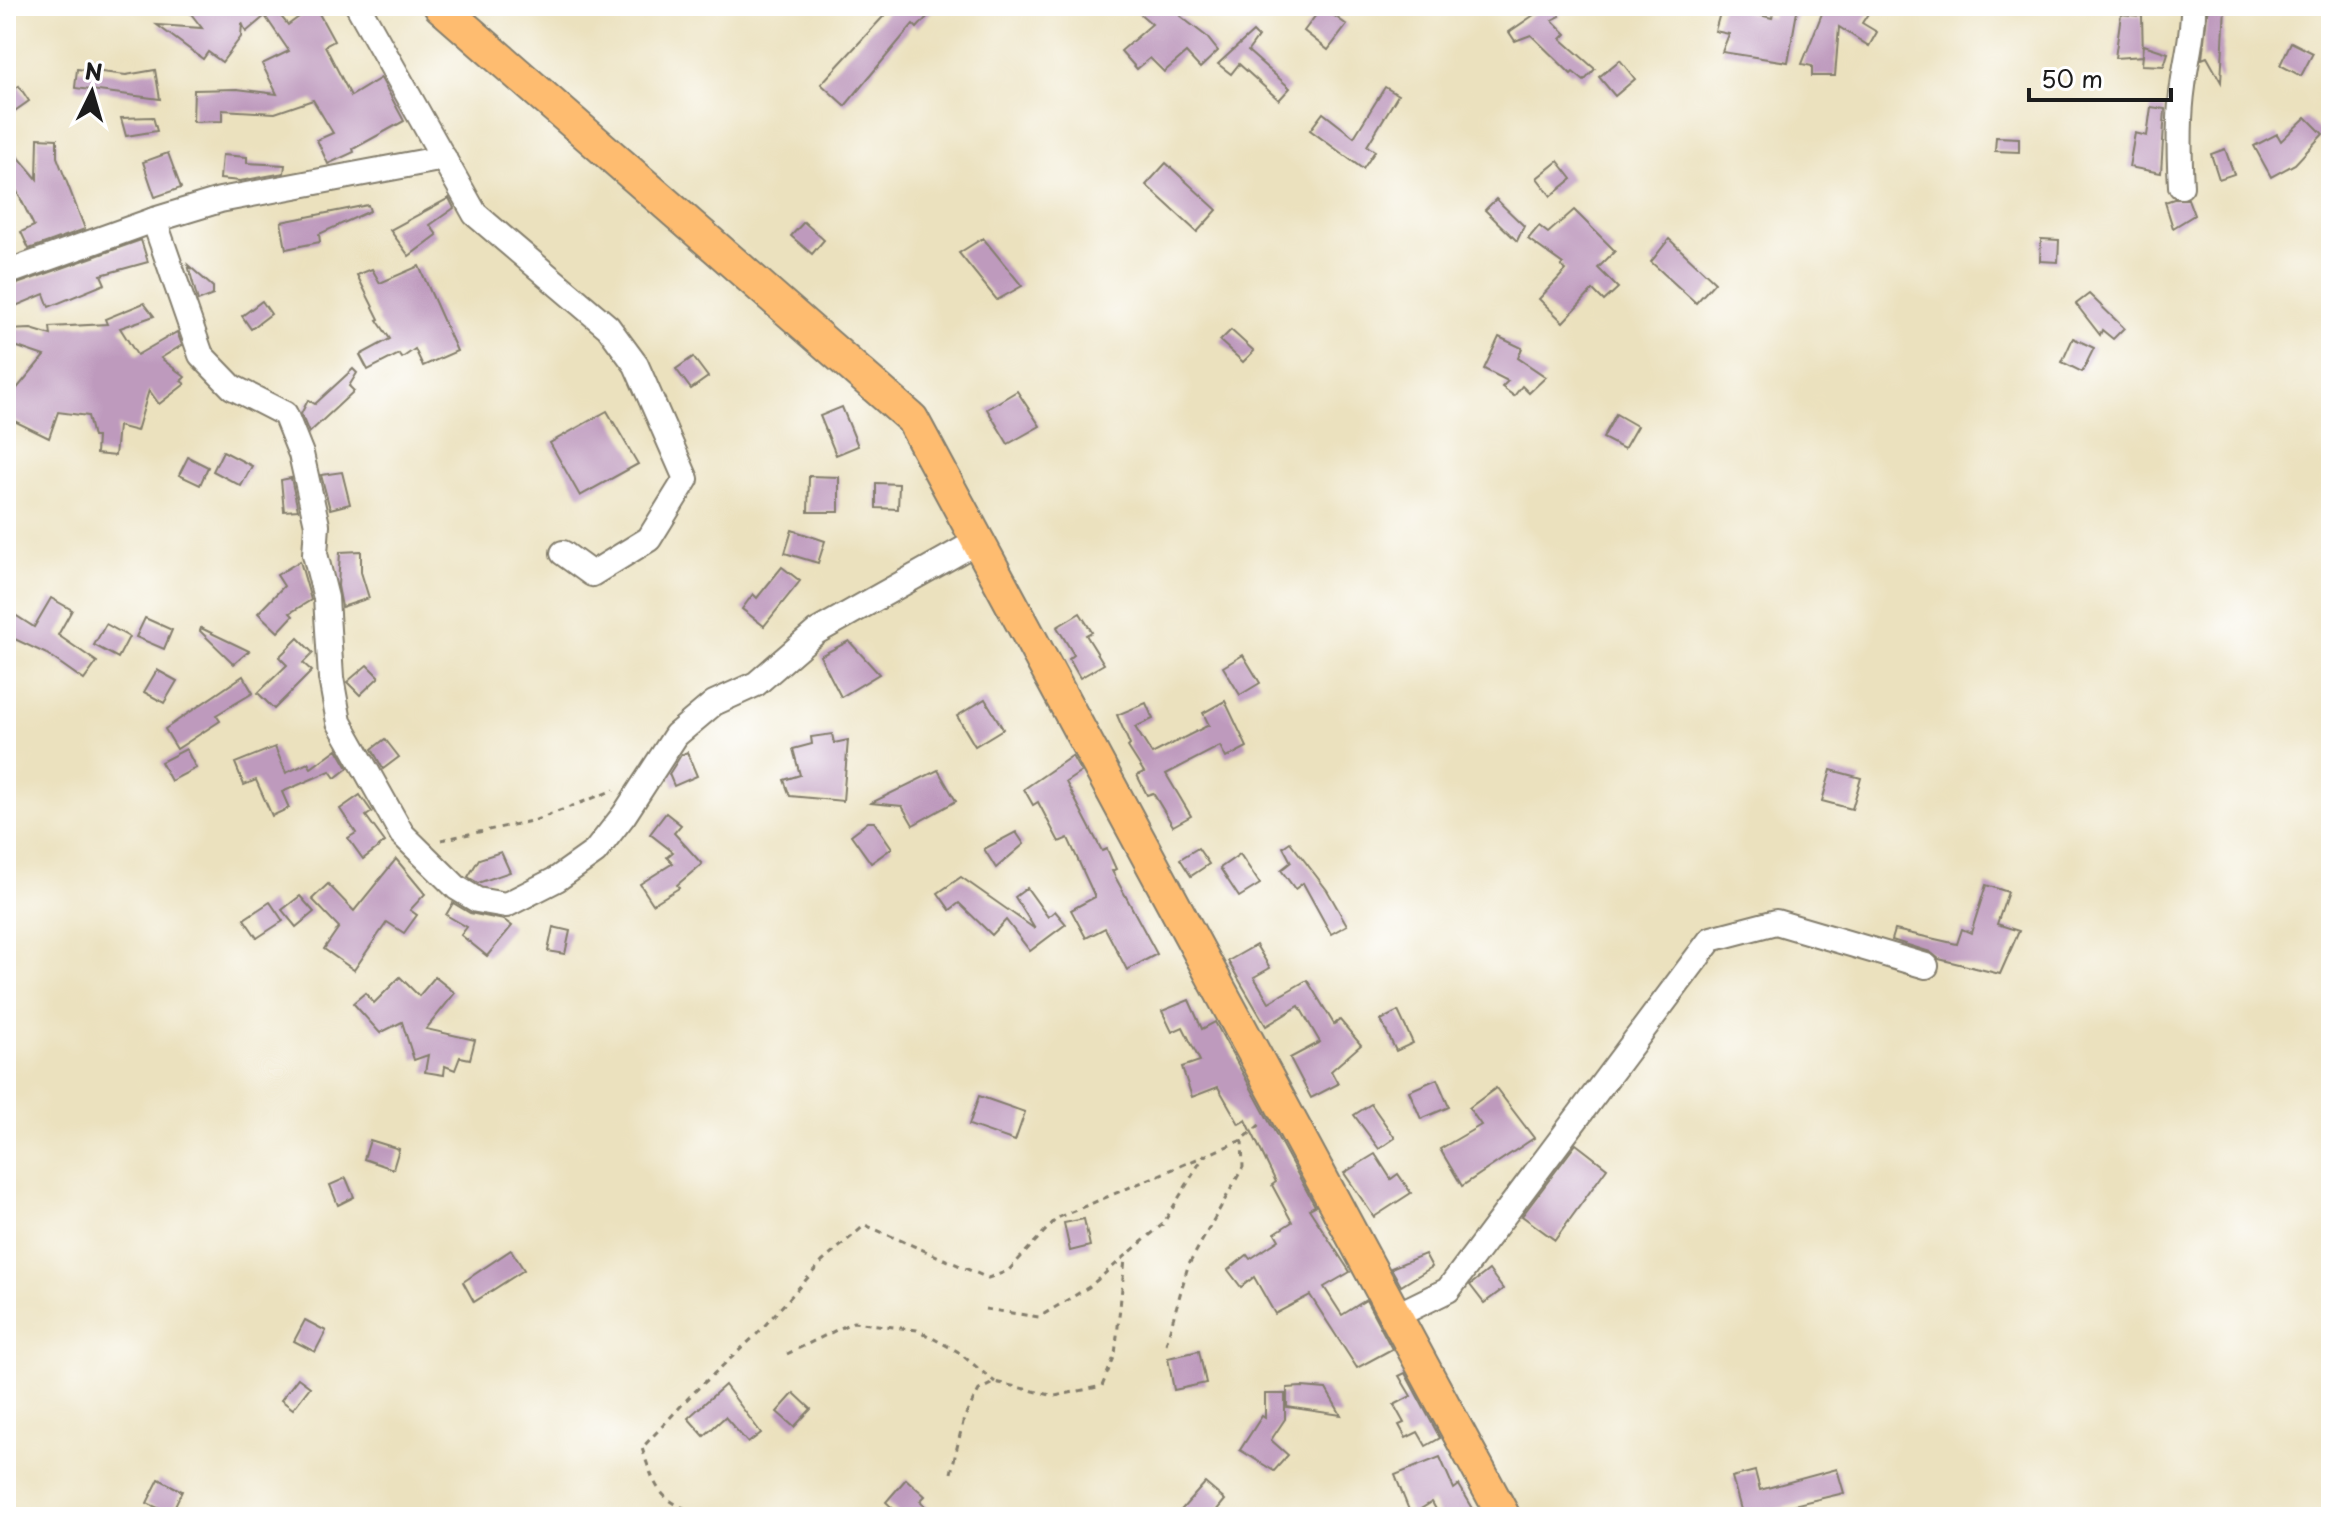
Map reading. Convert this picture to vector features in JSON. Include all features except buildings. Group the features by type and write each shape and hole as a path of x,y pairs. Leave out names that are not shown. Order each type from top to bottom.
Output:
{"main road":[{"path":"440,6 912,419 1504,1517"}],"street":[{"path":"358,6 475,214 608,327 636,365 686,479 649,539 592,574 563,553"},
{"path":"2181,186 2178,145 2183,85 2194,28 2193,6"},
{"path":"6,273 220,200 444,158"},
{"path":"154,220 201,355 232,387 285,414 301,454 317,525 315,554 326,598 331,678 339,722 402,834 457,888 477,900 506,905 557,879 595,852 624,815 676,735 714,703 756,684 816,632 978,541"},
{"path":"1397,1315 1448,1290 1711,939 1776,922 1926,966"}],"path":[{"path":"414,845 536,820 626,786"},
{"path":"763,1510 711,1517 678,1508 654,1487 642,1448 822,1262 865,1225 988,1278 1008,1271 1057,1218 1242,1140 1284,1104"},
{"path":"1166,1344 1188,1266 1243,1167 1242,1140"},
{"path":"985,1309 1039,1317 1089,1287 1163,1224 1205,1154"},
{"path":"787,1354 853,1322 917,1330 957,1351 995,1382 1055,1396 1102,1386 1115,1355 1125,1259"},
{"path":"951,1473 964,1418 979,1390 995,1382"}]}
